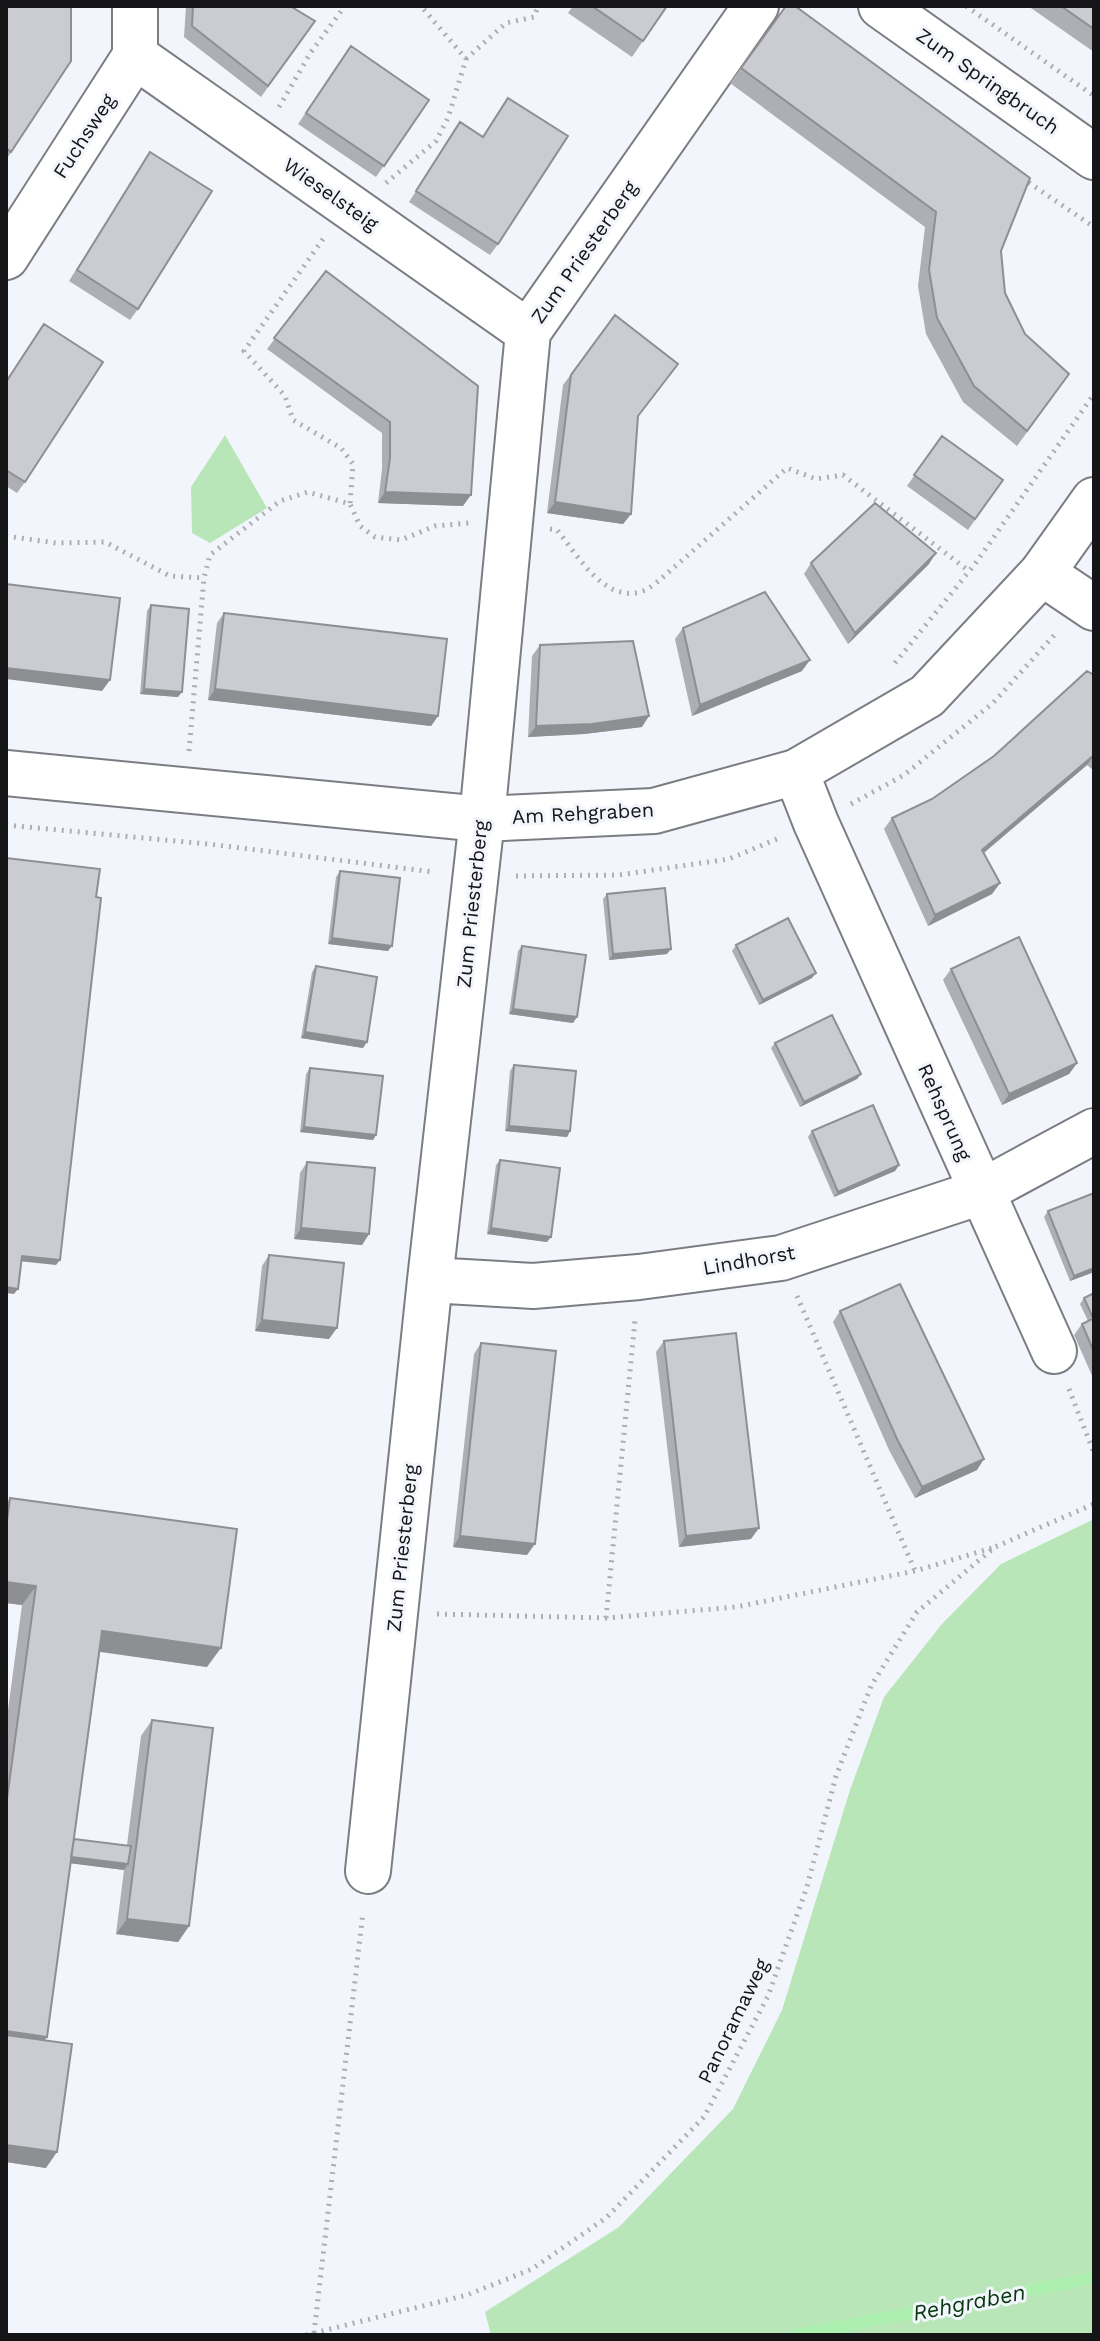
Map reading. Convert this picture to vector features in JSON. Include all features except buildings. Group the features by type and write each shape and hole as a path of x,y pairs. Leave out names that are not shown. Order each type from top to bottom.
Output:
{"street":[{"path":"135,6 135,56"},
{"name":"Zum Priesterberg","path":"368,1871 482,819 528,332 756,6"},
{"name":"Zum Springbruch","path":"901,12 1094,157"},
{"name":"Wieselsteig","path":"135,56 528,332"},
{"name":"Fuchsweg","path":"6,257 135,56"},
{"name":"Am Rehgraben","path":"6,773 482,819 654,811 796,772 927,696 1042,573 1094,500"},
{"path":"1042,573 1094,608"},
{"name":"Rehsprung","path":"796,772 816,823 1054,1351"},
{"name":"Lindhorst","path":"430,1280 533,1286 639,1277 781,1258 981,1192 1094,1131"}],"path":[{"path":"253,139 276,112 311,52 345,6"},
{"path":"421,6 466,59"},
{"path":"538,6 534,17 506,23 466,59 448,118 436,141 373,193 347,205 244,351 285,396 293,420 341,448 353,464 350,504 360,526 375,537 401,540 435,526 510,520 557,530 601,583 621,594 642,592 787,468 816,479 843,475 969,571"},
{"path":"966,6 1094,96"},
{"path":"1010,169 1094,227"},
{"path":"891,669 969,571 1094,394"},
{"path":"202,756 189,754 204,578 210,555 280,501 308,492 350,504"},
{"path":"6,536 56,543 105,542 170,576 204,578"},
{"path":"781,1258 915,1571"},
{"path":"606,1618 639,1277"},
{"path":"1054,1351 1094,1453"},
{"name":"Panoramaweg","path":"306,2335 467,2295 532,2269 606,2218 704,2117 768,1996 807,1887 836,1776 871,1686 917,1612 995,1547 1094,1504"},
{"path":"396,1613 606,1618 736,1607 915,1571 995,1547"},
{"path":"314,2333 368,1871"}],"green space":[{"path":"225,435 267,508 210,543 192,533 191,487"},
{"path":"1094,1519 1094,2335 491,2335 485,2312 619,2227 733,2109 782,2010 850,1790 884,1697 942,1624 1001,1564"}],"waterway":[{"name":"Rehgraben","path":"797,2335 1094,2278"}]}
